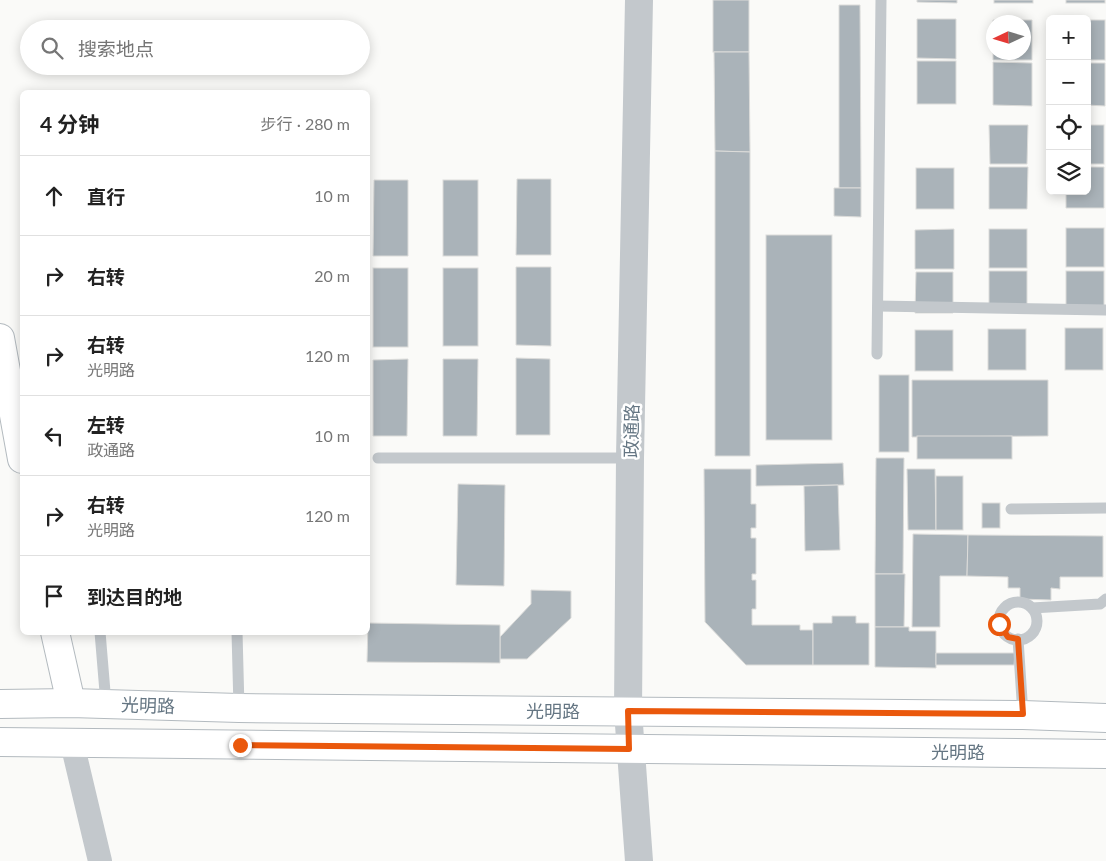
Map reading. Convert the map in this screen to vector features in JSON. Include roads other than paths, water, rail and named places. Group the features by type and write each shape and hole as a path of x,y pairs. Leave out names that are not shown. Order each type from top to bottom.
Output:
{"main road":[{"path":"0,338 20,449"},
{"path":"56,635 71,703"},
{"name":"光明路","path":"0,704 71,703 239,708 1023,714 1106,718"},
{"name":"光明路","path":"0,742 1106,754"}],"street":[{"name":"政通路","path":"638,0 630,458 628,711 629,749 639,861"},
{"path":"72,743 100,861"}],"lane":[{"path":"877,354 881,0"},
{"path":"878,306 1106,310"},
{"path":"378,458 630,458"},
{"path":"1011,509 1106,508"},
{"path":"1032,608 1036,615 1035,630 1029,636 1018,639 1008,637 1002,631 999,624 1002,611 1012,603 1019,602 1032,608 1100,604 1106,599"},
{"path":"100,635 106,704"},
{"path":"237,635 239,708"},
{"path":"1018,639 1023,714"}]}
